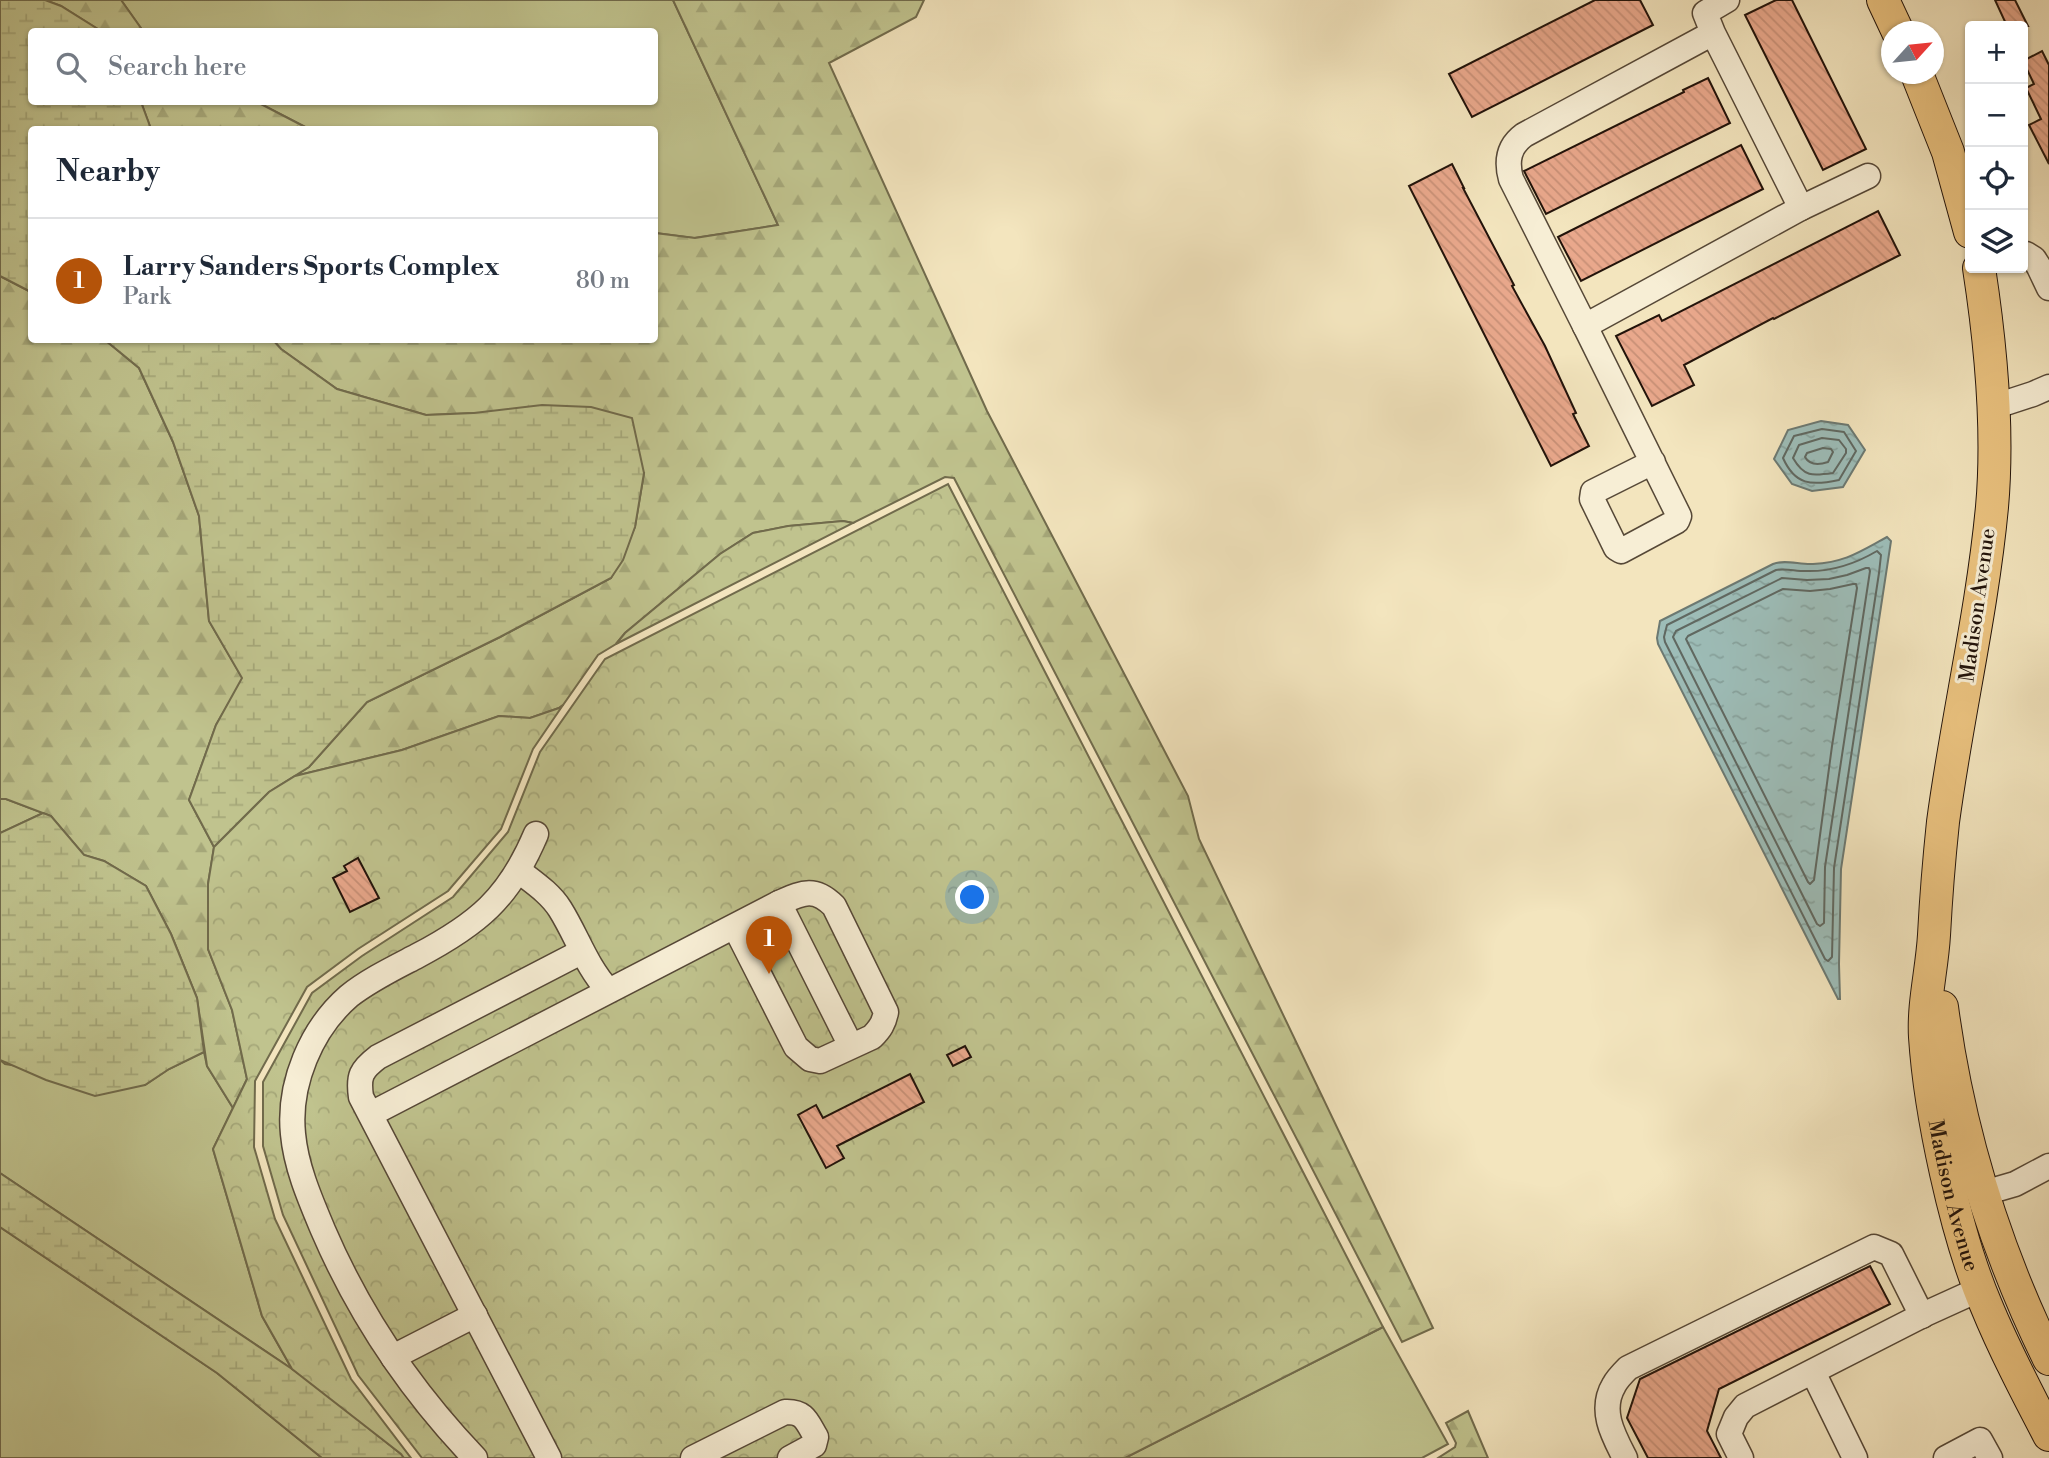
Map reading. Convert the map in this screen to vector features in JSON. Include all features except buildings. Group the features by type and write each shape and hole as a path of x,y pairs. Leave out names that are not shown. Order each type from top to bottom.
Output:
{"main road":[{"path":"1883,0 1893,21"},
{"path":"1921,84 1948,152 1965,214"},
{"name":"Madison Avenue","path":"1980,273 1988,335 1993,407 1992,506 1944,820 1925,1035 1931,1098 1965,1250 1986,1306 2049,1435"},
{"name":"Madison Avenue","path":"1934,941 1951,1067 1984,1193 2000,1248 2042,1325 2049,1359"}],"street":[{"path":"1653,462 1511,179 1508,163 1512,148 1524,135 1727,0"},
{"path":"1705,15 1801,208"},
{"path":"1585,326 1801,208 1868,176"},
{"path":"2028,255 2034,259 2049,289"},
{"path":"1993,407 2049,387"},
{"path":"475,1458 426,1403 351,1291 305,1184 296,1153 293,1114 301,1070 309,1047 334,1012 366,984 462,930 483,914 502,895 519,871 536,834"},
{"path":"519,871 559,908 581,952 608,990"},
{"path":"370,1114 608,990 779,904 808,892 826,898 834,906 886,1012 879,1031 872,1037 820,1061 810,1059 796,1047 735,927"},
{"path":"779,904 851,1046"},
{"path":"549,1458 361,1097 359,1084 361,1072 378,1057 581,952"},
{"path":"1984,1193 2046,1175"},
{"path":"1625,1458 1611,1431 1607,1412 1613,1386 1628,1368 1874,1247 1891,1254 1922,1316"},
{"path":"1741,1458 1729,1434 1736,1417 1745,1406 1980,1289"},
{"path":"393,1357 475,1315"},
{"path":"1813,1372 1855,1458"},
{"path":"693,1458 785,1412 796,1411 803,1416 816,1437 814,1445 790,1458"},
{"path":"1946,1458 1980,1440 1990,1458"}],"green space":[{"path":"0,0 45,0 61,6 96,28 28,28 28,105 142,105 150,126 28,126 28,290 0,276"},
{"path":"45,0 121,0 141,28 96,28 61,6"},
{"path":"121,0 673,0 778,225 694,238 658,233 658,126 303,126 263,105 658,105 658,28 141,28"},
{"path":"673,0 924,0 916,17 829,63 987,411 1188,796 1199,839 1433,1328 1402,1342 954,478 945,477 853,523 843,521 789,526 753,533 720,554 625,633 616,644 598,655 559,708 530,718 499,716 402,750 295,776 309,767 367,702 500,637 611,578 635,527 644,473 474,413 426,415 337,389 276,343 658,343 658,233 695,238 778,225"},
{"path":"142,105 263,105 303,126 150,126"},
{"path":"0,276 28,290 28,343 109,343 139,368 173,442 199,516 209,621 243,679 216,725 189,800 214,847 208,884 208,949 232,1010 247,1079 233,1108 207,1066 197,998 171,934 146,886 104,861 84,855 51,816 0,799"},
{"path":"109,343 276,343 337,389 426,415 474,413 542,405 591,407 632,418 644,473 635,527 623,560 611,578 500,637 367,702 309,767 269,792 214,847 189,800 216,725 242,678 209,621 199,516 173,442 139,368"},
{"path":"948,484 1383,1327 1125,1458 422,1458 358,1375 283,1215 263,1146 263,1082 312,993 362,956 453,897 508,832 540,752 605,659"},
{"path":"843,521 853,523 616,644 625,633 720,554 753,533 788,526"},
{"path":"563,705 533,749 501,829 448,891 358,949 307,987 255,1081 254,1147 275,1219 351,1379 411,1458 404,1458 292,1369 262,1316 213,1149 247,1079 232,1010 208,949 208,884 214,847 269,792 295,776 402,750 499,716 530,718"},
{"path":"0,799 6,799 43,813 0,833"},
{"path":"43,813 51,816 84,855 104,861 146,886 171,934 197,998 204,1052 169,1069 145,1085 95,1096 46,1080 0,1060 0,833"},
{"path":"204,1052 207,1066 233,1108 213,1149 262,1316 292,1369 0,1173 0,1060 5,1064 145,1085 169,1069"},
{"path":"0,1173 307,1379 404,1458 322,1458 217,1373 0,1227"},
{"path":"0,1227 217,1373 322,1458 0,1458"},
{"path":"1383,1327 1448,1444 1422,1458 1125,1458"},
{"path":"1468,1411 1488,1458 1438,1458 1455,1447 1456,1443 1446,1423"}],"water":[{"path":"1821,421 1848,425 1865,450 1843,487 1812,491 1792,484 1774,459 1788,430"},
{"path":"1887,537 1891,541 1841,869 1838,999 1657,638 1660,621 1773,564 1835,561"}],"place":[{"name":"Larry Sanders Sports Complex","path":"769,974"}]}
